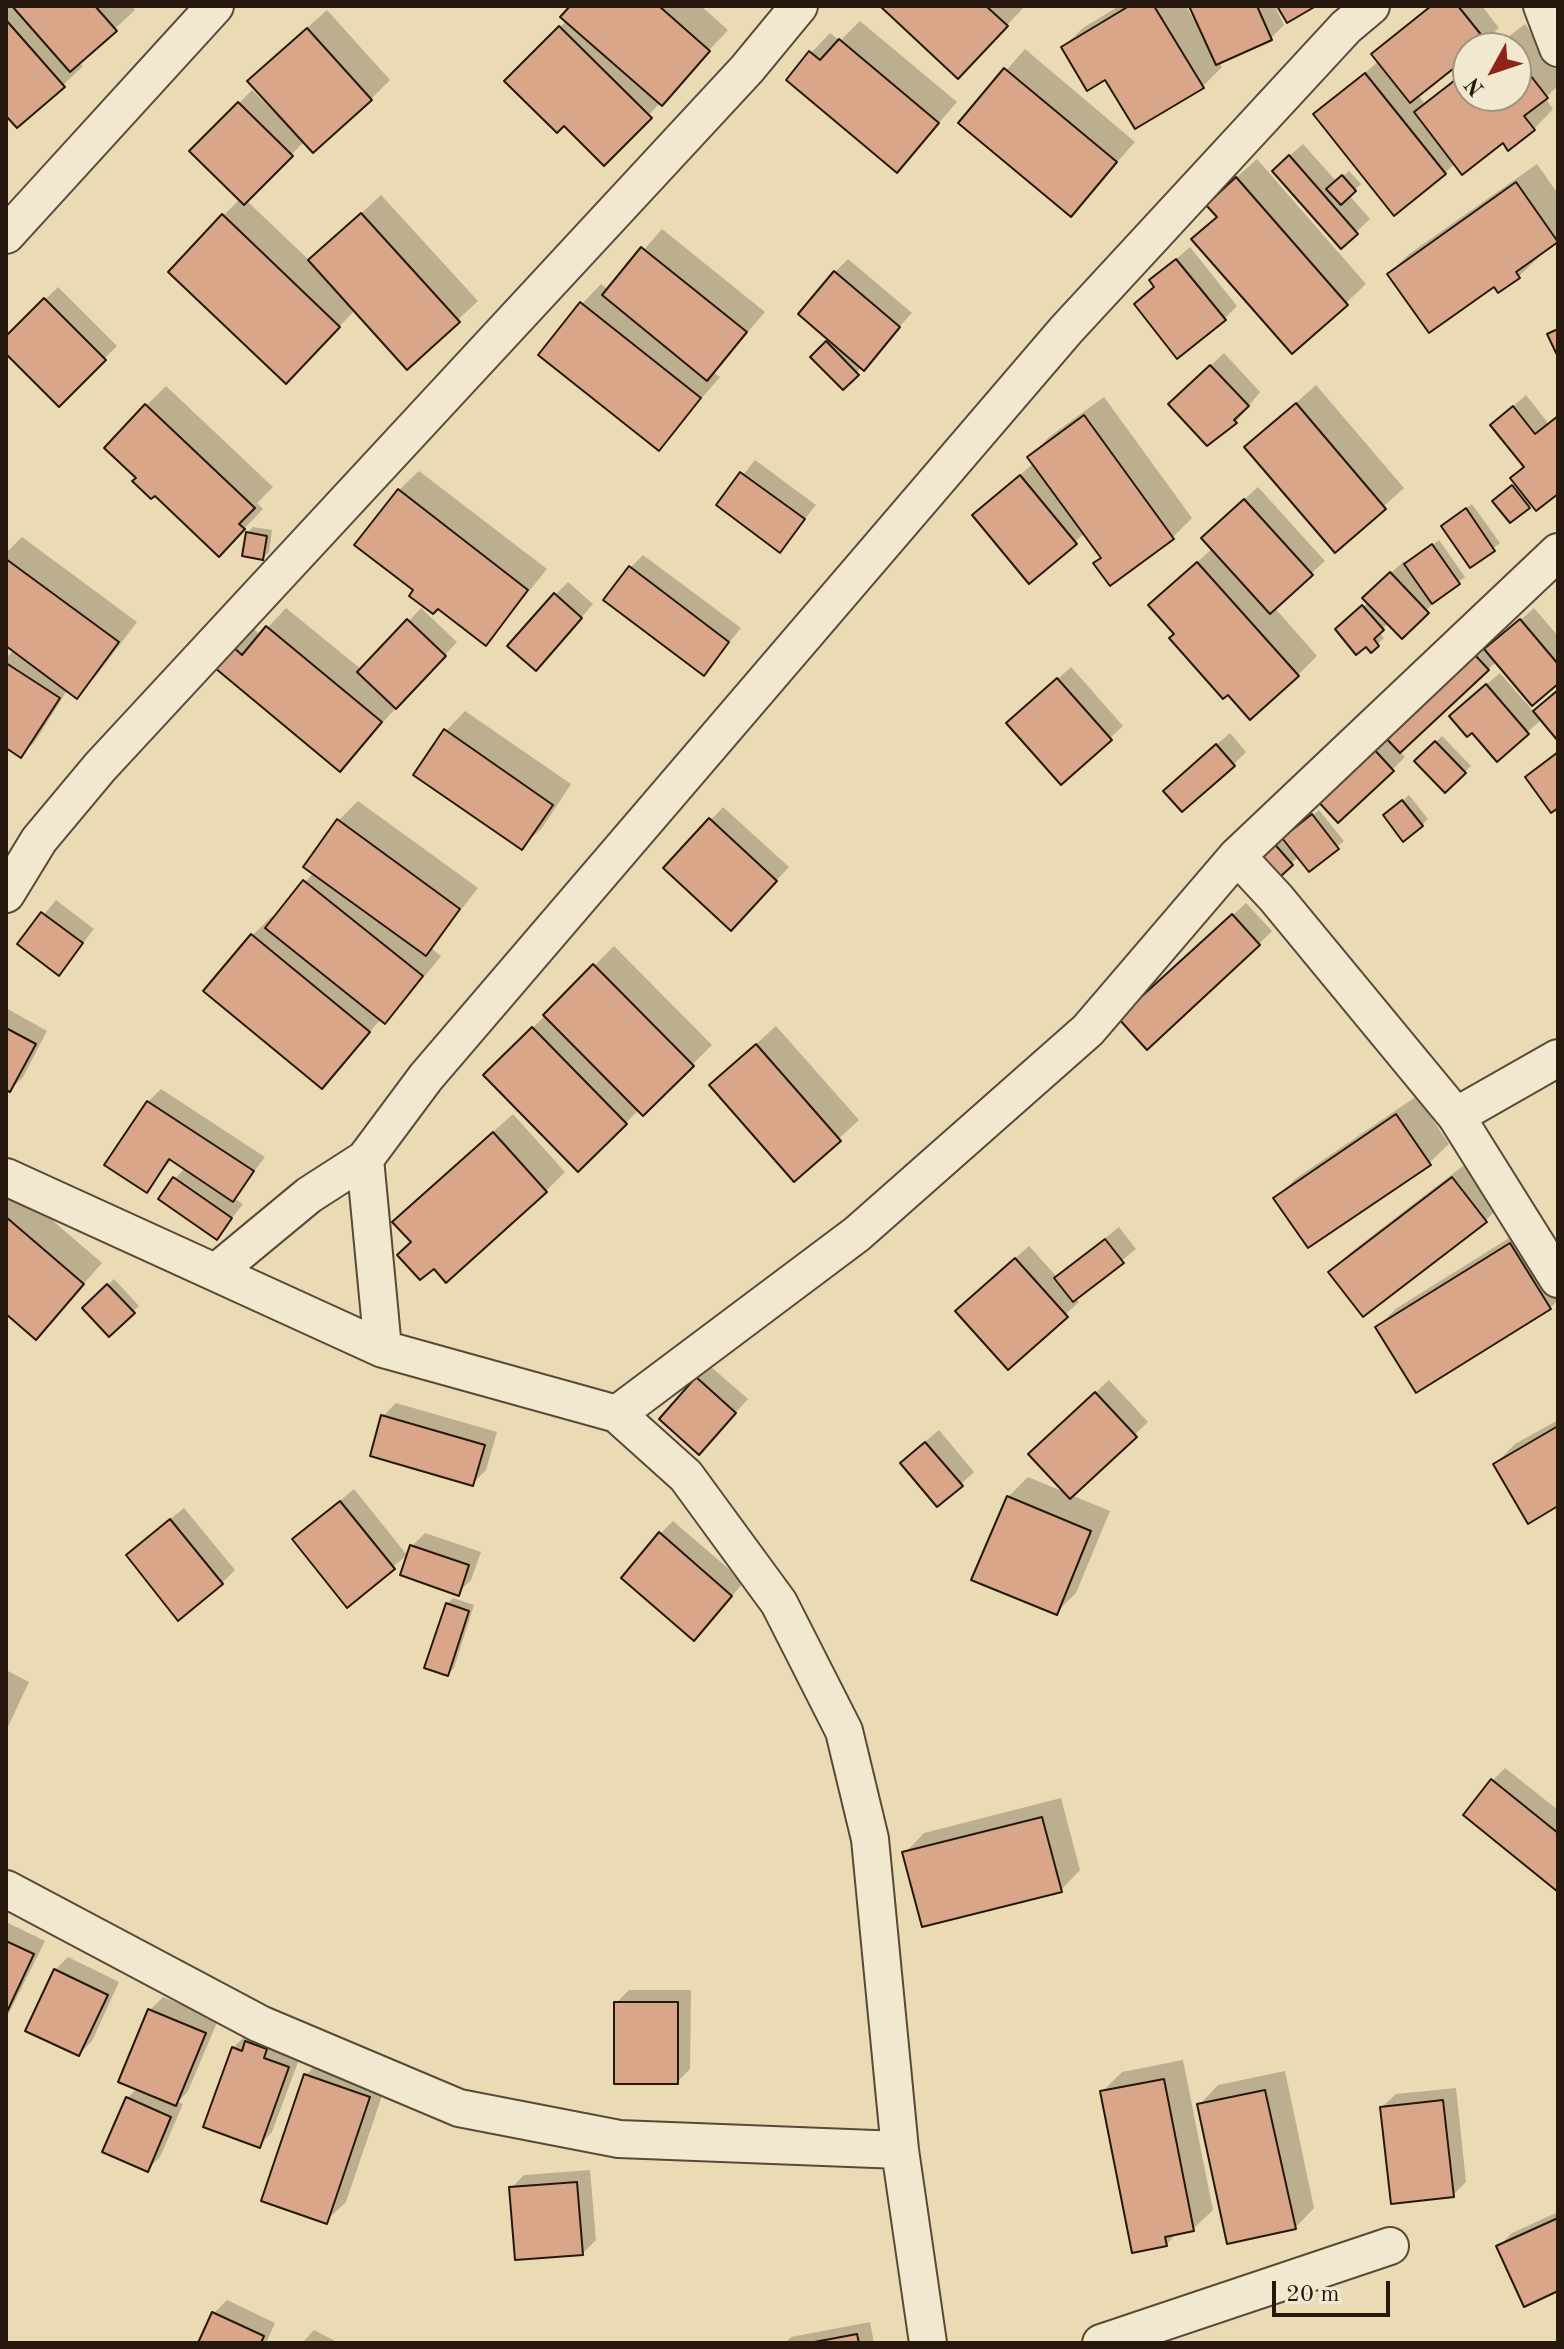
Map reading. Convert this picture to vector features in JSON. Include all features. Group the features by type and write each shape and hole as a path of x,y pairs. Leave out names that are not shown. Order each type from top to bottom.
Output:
{"street":[{"path":"6,235 215,6"},
{"path":"6,894 39,840 100,767 747,69 799,6"},
{"path":"216,1272 309,1195 365,1159 426,1077 1066,330 1346,27 1371,6"},
{"path":"1542,6 1558,48"},
{"path":"617,1414 857,1234 1088,1030 1237,856 1558,552"},
{"path":"1237,856 1276,898 1456,1116 1558,1279"},
{"path":"1456,1116 1558,1058"},
{"path":"365,1159 383,1349"},
{"path":"6,1177 383,1349 617,1414 686,1476 779,1603 844,1731 870,1839 900,2150 928,2343"},
{"path":"6,1889 260,2024 459,2108 619,2139 900,2150"},
{"path":"1101,2343 1390,2246"}],"building":[{"path":"12,6 95,6 117,31 70,72"},
{"path":"570,6 659,6 710,51 662,106 560,17"},
{"path":"986,6 1008,26 958,79 881,7"},
{"path":"1129,6 1154,6 1204,88 1135,129 1105,80 1087,91 1061,47"},
{"path":"1189,6 1257,6 1272,40 1216,65"},
{"path":"1277,6 1316,6 1287,23"},
{"path":"1431,6 1458,6 1479,32 1452,32 1452,70 1410,103 1371,54"},
{"path":"6,20 65,87 17,128 6,116"},
{"path":"559,26 652,118 604,166 564,126 557,133 504,81"},
{"path":"307,28 372,100 313,153 247,81"},
{"path":"839,39 939,123 897,173 786,80 809,51 820,60"},
{"path":"1004,68 1117,162 1071,217 958,123"},
{"path":"1365,73 1446,174 1394,216 1313,114"},
{"path":"1532,78 1548,98 1532,110"},
{"path":"1452,82 1452,112 1529,112 1524,116 1535,130 1508,151 1503,143 1462,175 1414,112"},
{"path":"238,102 293,156 244,205 189,151"},
{"path":"1289,155 1358,234 1341,249 1272,171"},
{"path":"1342,175 1356,191 1341,205 1326,189"},
{"path":"1236,177 1348,305 1292,354 1191,239 1217,217 1206,205"},
{"path":"1516,182 1558,242 1516,272 1520,278 1498,293 1494,287 1429,333 1387,274"},
{"path":"361,213 460,322 407,370 308,260"},
{"path":"222,214 340,327 286,384 168,272"},
{"path":"641,247 747,332 707,381 602,295"},
{"path":"1176,259 1226,320 1177,359 1134,304 1154,287 1149,280"},
{"path":"834,271 900,327 864,371 798,314"},
{"path":"44,298 106,360 59,407 6,354 6,336"},
{"path":"580,302 701,398 659,451 538,355"},
{"path":"1558,329 1558,357 1547,334"},
{"path":"826,341 859,375 843,390 810,357"},
{"path":"1210,365 1249,406 1234,420 1237,423 1207,446 1168,404"},
{"path":"1296,403 1386,509 1335,553 1244,447"},
{"path":"145,404 255,508 239,524 245,529 219,557 155,496 151,499 132,481 136,478 104,448"},
{"path":"1513,406 1535,434 1558,416 1558,494 1536,511 1510,478 1524,467 1490,425"},
{"path":"1084,415 1174,539 1110,586 1093,563 1101,558 1027,457"},
{"path":"740,472 805,519 780,553 716,505"},
{"path":"1020,475 1077,544 1029,584 972,515"},
{"path":"1512,485 1530,508 1510,523 1492,501"},
{"path":"398,489 528,590 486,646 438,609 433,614 409,596 413,590 354,545"},
{"path":"1244,499 1313,575 1270,614 1201,538"},
{"path":"1466,508 1495,551 1470,568 1441,526"},
{"path":"246,532 267,536 263,560 242,556"},
{"path":"1432,544 1460,584 1432,604 1404,564"},
{"path":"6,559 119,642 77,699 6,646"},
{"path":"1197,562 1299,676 1250,720 1228,695 1223,699 1169,638 1174,634 1148,605"},
{"path":"629,566 729,642 704,676 603,600"},
{"path":"1390,572 1429,613 1402,639 1362,598"},
{"path":"554,593 582,618 536,671 507,646"},
{"path":"1362,605 1384,630 1374,639 1379,646 1371,653 1366,647 1356,655 1335,629"},
{"path":"407,619 446,656 396,709 357,672"},
{"path":"1520,619 1558,664 1558,684 1532,706 1484,649"},
{"path":"266,626 382,722 340,772 215,668 233,647 242,655"},
{"path":"1474,654 1489,670 1400,753 1384,736"},
{"path":"6,663 60,698 21,758 6,748"},
{"path":"1057,678 1112,740 1061,785 1006,723"},
{"path":"1486,684 1529,734 1497,762 1472,733 1467,737 1449,716"},
{"path":"1558,690 1558,741 1533,711"},
{"path":"444,729 553,805 522,850 413,775"},
{"path":"1435,741 1466,773 1445,793 1414,761"},
{"path":"1216,744 1235,766 1182,812 1163,791"},
{"path":"1371,746 1394,771 1338,823 1315,798"},
{"path":"1558,752 1558,808 1551,813 1525,777"},
{"path":"1402,800 1423,826 1403,842 1383,815"},
{"path":"1312,814 1339,849 1309,872 1282,838"},
{"path":"709,818 777,881 731,931 663,868"},
{"path":"337,819 460,909 426,956 303,867"},
{"path":"1271,840 1293,865 1281,876 1263,866 1267,861 1258,852"},
{"path":"303,880 423,976 385,1024 265,928"},
{"path":"41,912 83,943 59,976 17,944"},
{"path":"1232,914 1260,945 1147,1050 1118,1018"},
{"path":"251,934 370,1032 322,1089 203,991"},
{"path":"593,964 694,1066 643,1116 543,1015"},
{"path":"532,1027 627,1124 578,1172 483,1075"},
{"path":"6,1028 36,1044 10,1092 6,1090"},
{"path":"756,1044 841,1141 794,1182 709,1085"},
{"path":"147,1101 254,1171 233,1202 169,1159 147,1193 104,1165"},
{"path":"1396,1114 1431,1165 1308,1248 1273,1198"},
{"path":"493,1132 547,1192 446,1283 434,1269 420,1280 397,1255 411,1242 392,1222"},
{"path":"173,1177 232,1218 217,1240 158,1199"},
{"path":"1452,1177 1487,1222 1363,1317 1328,1272"},
{"path":"6,1217 84,1284 36,1340 6,1314"},
{"path":"1105,1239 1124,1263 1073,1302 1054,1278"},
{"path":"1510,1243 1551,1309 1416,1393 1375,1327"},
{"path":"1015,1258 1068,1317 1008,1370 955,1311"},
{"path":"107,1284 135,1313 109,1337 82,1308"},
{"path":"696,1377 736,1413 699,1455 659,1419"},
{"path":"1095,1392 1137,1437 1070,1499 1028,1454"},
{"path":"381,1415 485,1445 473,1486 370,1456"},
{"path":"1558,1426 1558,1506 1528,1524 1493,1464"},
{"path":"925,1442 963,1486 937,1507 900,1463"},
{"path":"1007,1496 1091,1531 1057,1615 971,1580"},
{"path":"340,1501 395,1569 347,1608 292,1539"},
{"path":"170,1519 223,1584 178,1621 126,1555"},
{"path":"659,1532 732,1596 694,1641 621,1578"},
{"path":"410,1545 469,1565 459,1596 400,1575"},
{"path":"446,1603 469,1611 448,1676 424,1668"},
{"path":"1491,1779 1558,1833 1558,1892 1463,1815"},
{"path":"1042,1817 1062,1892 922,1927 902,1852"},
{"path":"6,1941 34,1954 6,2014"},
{"path":"54,1969 108,1995 79,2056 25,2031"},
{"path":"614,2002 678,2002 678,2084 614,2084"},
{"path":"148,2009 206,2033 176,2106 118,2082"},
{"path":"245,2041 267,2049 264,2058 289,2067 260,2148 203,2127 232,2047 242,2051"},
{"path":"304,2074 370,2097 327,2224 261,2201"},
{"path":"1164,2079 1194,2231 1165,2237 1167,2246 1132,2253 1100,2091"},
{"path":"1265,2090 1296,2229 1227,2244 1197,2104"},
{"path":"126,2097 171,2117 148,2172 102,2152"},
{"path":"1443,2100 1454,2197 1391,2204 1380,2107"},
{"path":"577,2182 583,2255 515,2260 509,2187"},
{"path":"1558,2218 1558,2291 1524,2307 1496,2246"},
{"path":"212,2312 264,2336 261,2343 198,2343"},
{"path":"857,2334 859,2343 809,2343"}]}
